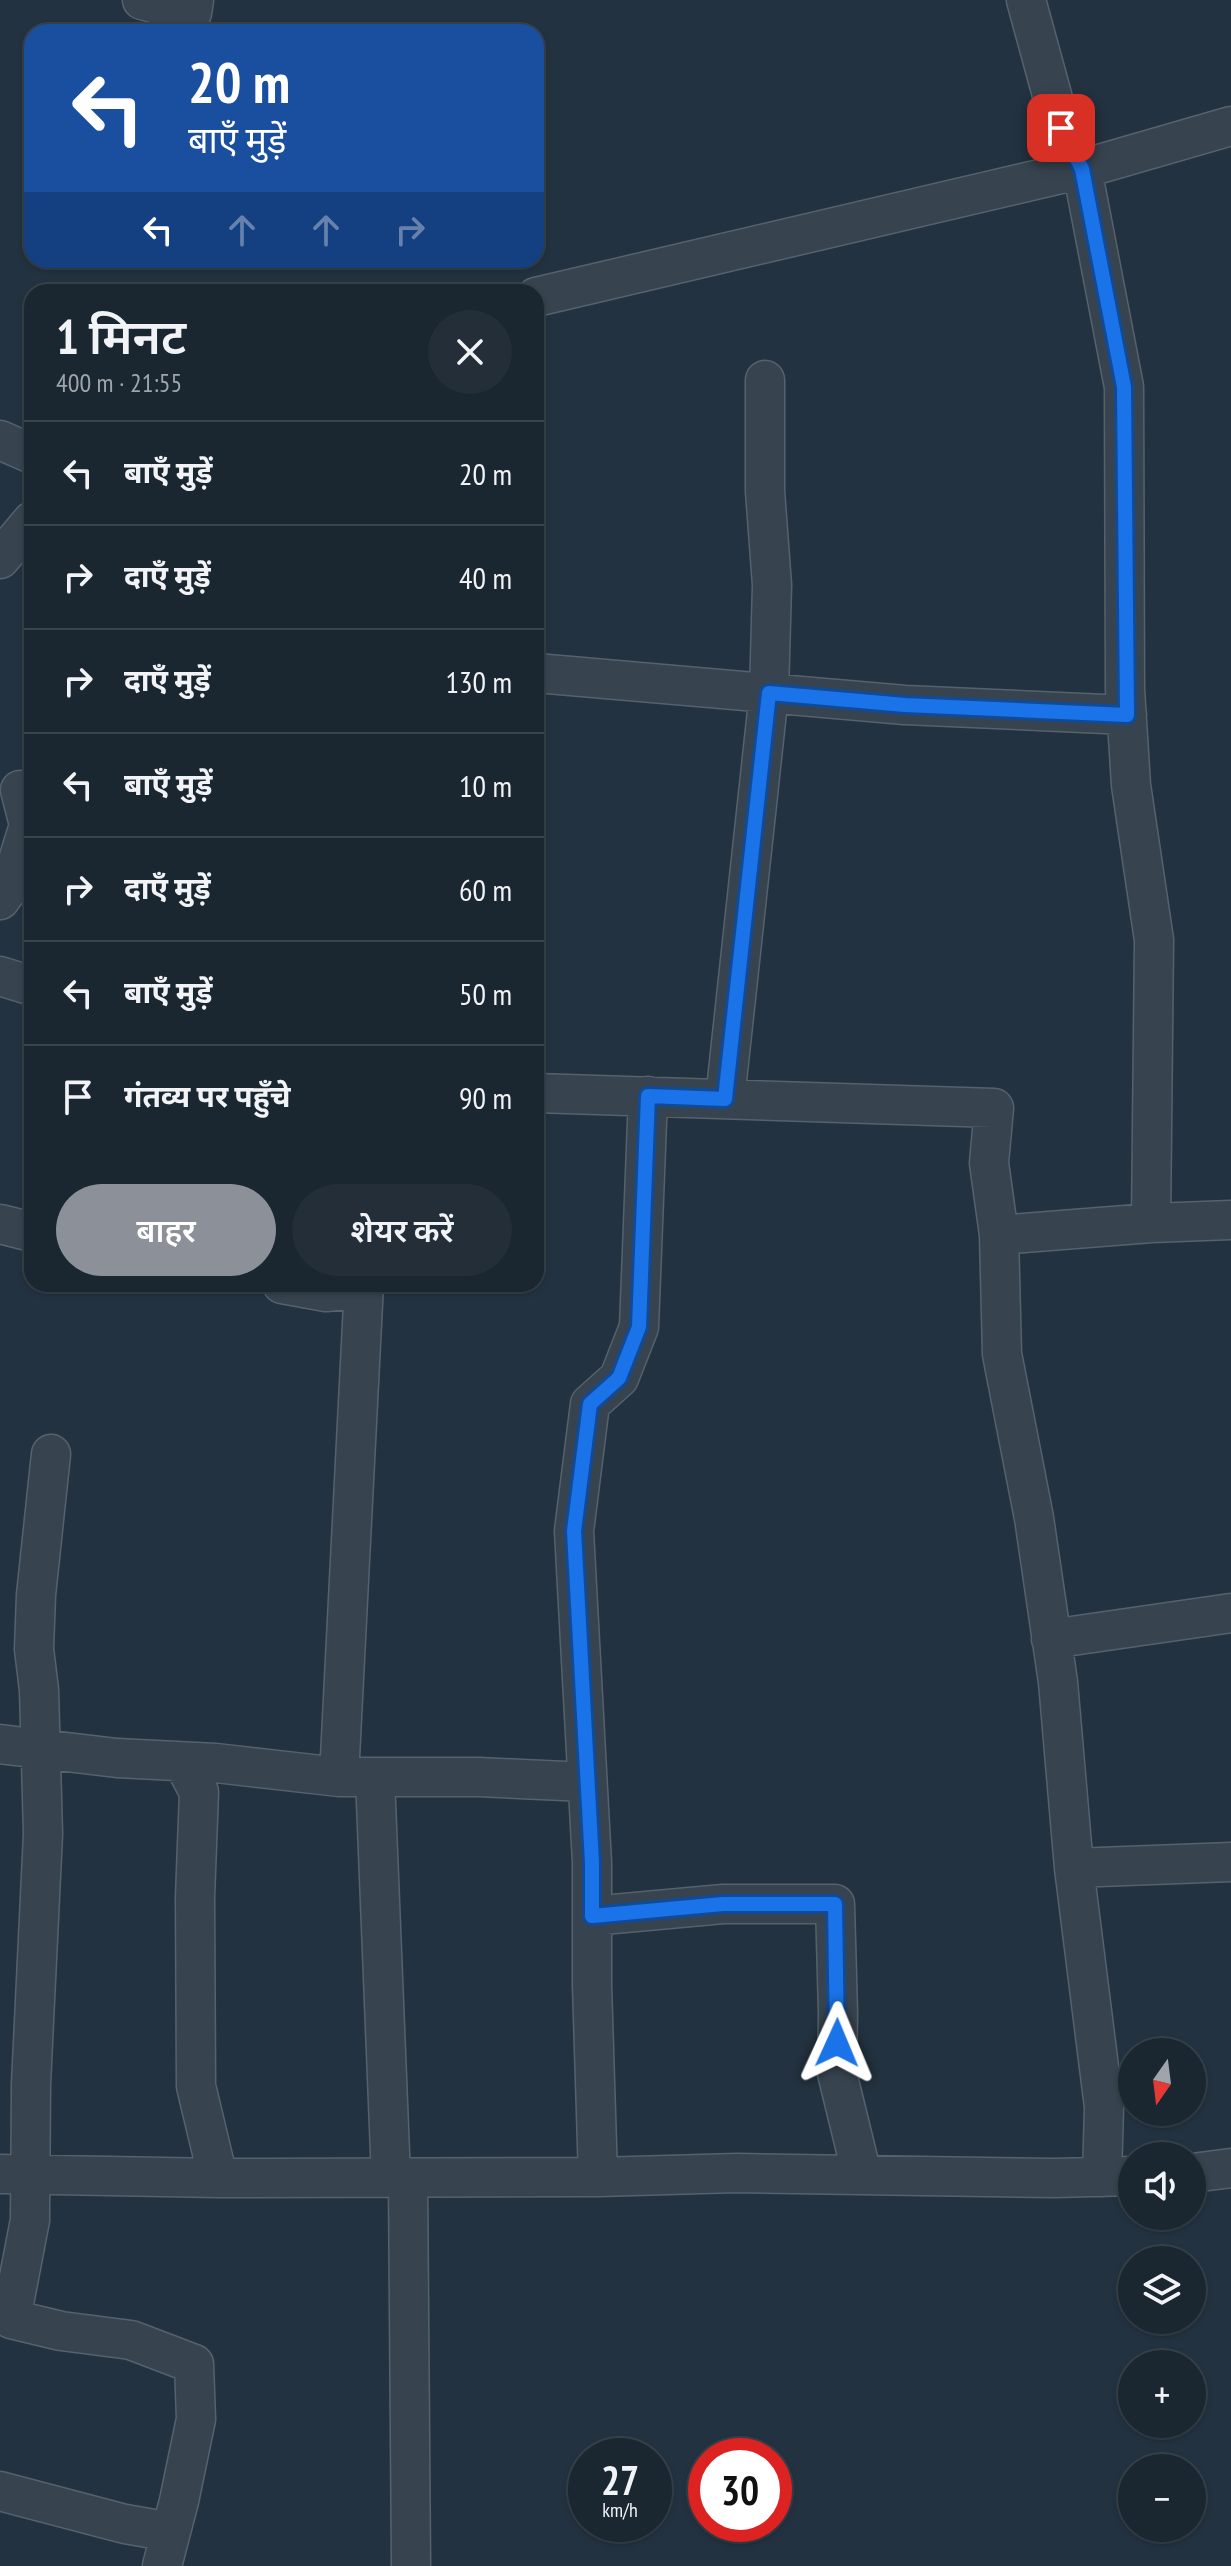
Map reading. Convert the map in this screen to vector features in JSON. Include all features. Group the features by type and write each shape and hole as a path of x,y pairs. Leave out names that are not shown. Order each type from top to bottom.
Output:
{"street":[{"path":"142,0 192,13 194,0"},
{"path":"1026,0 1061,128 1082,169 1124,387 1127,715 1131,785 1154,940 1151,1223"},
{"path":"544,295 1082,169 1231,126"},
{"path":"725,1099 769,693 772,585 765,491 765,380"},
{"path":"0,440 24,450"},
{"path":"0,559 24,530"},
{"path":"544,674 905,705 1127,715"},
{"path":"20,790 24,806"},
{"path":"0,900 10,886 24,841"},
{"path":"0,976 24,984"},
{"path":"15,2174 218,2178 598,2177 737,2173 1117,2176 1104,2107 1074,1868 1058,1682 1034,1518 1002,1354 999,1235 989,1163 994,1108 544,1093"},
{"path":"598,2177 592,1863 574,1531 590,1404 619,1378 639,1327 648,1096"},
{"path":"999,1235 1231,1220"},
{"path":"0,1224 24,1230"},
{"path":"364,1292 357,1777 400,2178 411,2566"},
{"path":"0,2491 125,2524 166,2549 196,2419 194,2364 131,2340 61,2331 11,2319 30,2220 15,2174 33,2022 43,1834 39,1690 34,1649 36,1595 51,1454"},
{"path":"1051,1639 1231,1613"},
{"path":"0,1744 117,1758 357,1777 479,1777 586,1782"},
{"path":"183,1762 199,1792 195,1897 196,2086 218,2178"},
{"path":"1074,1868 1231,1862"},
{"path":"592,1916 723,1904 835,1904 837,2073 862,2175"},
{"path":"1206,2171 1231,2168"}],"route":[{"path":"837,2043 835,1904 723,1904 592,1916 592,1863 574,1531 590,1404 619,1378 639,1327 648,1096 725,1099 769,693 905,705 1127,715 1124,387 1082,169 1061,128"}]}
